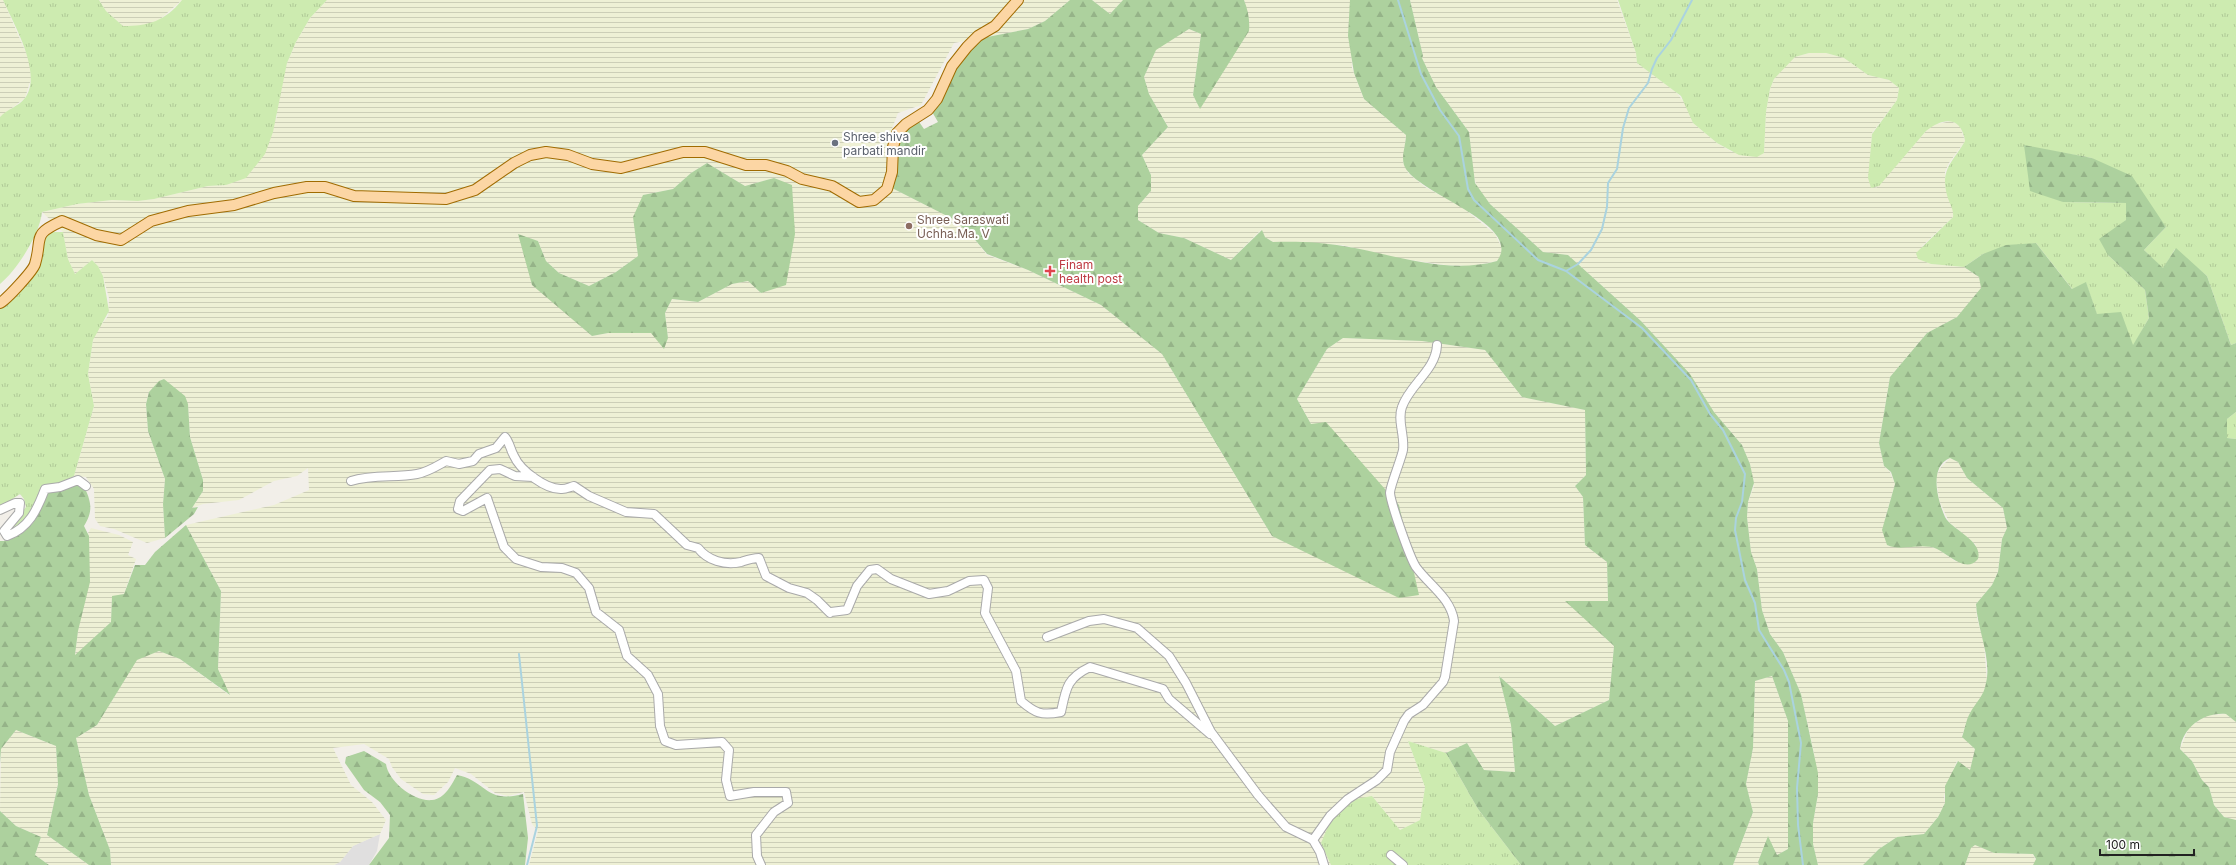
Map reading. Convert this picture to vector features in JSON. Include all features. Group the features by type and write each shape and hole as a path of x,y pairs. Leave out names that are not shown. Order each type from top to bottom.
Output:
{"main road":[{"path":"0,303 35,265 40,236 46,228 62,221 96,235 121,240 151,221 188,211 234,205 274,193 307,187 325,187 354,196 446,199 475,190 514,163 530,155 546,152 568,155 592,164 621,168 683,152 705,152 746,165 766,165 787,171 802,179 832,186 859,202 874,200 887,189 892,172 893,147 898,133 906,124 928,110 937,99 952,66 967,47 978,36 995,26 1018,0"}],"street":[{"path":"1313,840 1330,816 1348,799 1378,780 1387,770 1390,752 1404,720 1409,714 1423,705 1443,682 1445,677 1454,621 1453,613 1435,586 1417,568 1409,556 1390,493 1402,450 1401,408 1414,387 1437,356 1437,345"},
{"path":"351,481 362,478 416,474 428,471 446,461 459,464 473,461 479,454 496,448 505,437 510,443 513,455 519,465 536,480 560,489 574,486 589,496 626,512 654,514 687,545 698,548 702,553 717,562 739,563 753,558 759,558 766,576 789,588 807,593 817,600 830,613 848,610 857,586 870,570 877,569 890,579 929,594 948,591 969,581 984,580 988,588 985,613 1016,671 1021,700 1035,713 1050,714 1061,712 1066,686 1077,674 1090,667 1163,689 1169,699 1210,734 1211,732"},
{"path":"533,477 516,476 500,470 490,470 460,501 458,509 463,511 487,498 504,547 516,559 541,567 562,568 576,573 589,588 596,612 619,630 627,656 648,675 658,694 660,726 665,741 676,746 722,742 728,750 726,780 730,796 754,792 786,792 788,803 774,812 756,835 757,856 761,865"},
{"path":"0,510 15,503 20,503 19,513 4,531 7,536 15,533 33,518 45,489 60,487 78,480 86,486"},
{"path":"1047,637 1090,621 1104,619 1137,628 1169,656 1186,683 1211,732 1277,819 1286,827 1313,840 1324,865"},
{"path":"1391,855 1403,865"}],"shaded area":[{"path":"380,834 377,851 369,865 334,865 340,862 353,846"}],"green space":[{"path":"0,0 3,0 30,62 31,79 25,98 0,117"},
{"path":"3,0 99,0 106,11 123,26 132,26 156,21 169,13 182,0 327,0 310,18 296,42 287,63 273,132 265,154 246,178 226,185 208,186 154,199 138,201 112,200 77,204 42,212 37,231 27,251 7,278 0,284 0,117 25,98 30,88 31,76 29,63 20,35"},
{"path":"99,0 182,0 158,21 146,26 123,26 106,11"},
{"path":"327,0 1070,0 1045,21 1028,29 954,43 921,105 898,113 888,139 897,142 888,186 953,219 971,235 987,255 1028,270 1101,305 1162,354 1272,536 1338,566 1311,424 1297,399 1327,349 1343,338 1422,341 1485,350 1522,397 1585,410 1586,475 1575,486 1583,497 1585,545 1607,562 1608,601 1566,601 1614,646 1609,700 1555,726 1499,676 1511,725 1515,772 1484,770 1467,743 1446,753 1408,741 1425,787 1420,820 1400,830 1372,796 1321,843 1331,865 529,865 538,831 532,824 524,792 508,796 495,793 471,774 455,768 448,782 434,795 423,794 401,779 392,767 389,759 364,744 333,748 351,785 372,802 386,820 380,834 353,846 340,862 334,865 111,865 110,850 89,795 76,738 97,725 137,659 159,651 180,659 229,695 218,669 221,591 186,525 274,505 309,490 308,468 297,476 274,481 239,500 203,504 192,508 203,491 203,480 190,437 188,404 164,379 161,380 149,392 146,404 148,431 165,479 163,504 165,538 147,543 114,529 100,526 95,519 94,489 86,477 74,476 94,406 88,374 93,340 98,329 108,316 109,298 103,276 98,266 92,260 75,274 68,259 63,232 42,212 77,204 112,200 138,201 154,199 208,186 226,185 277,117 276,108 287,63 296,42 310,18","holes":["707,163 745,186 774,178 761,293 748,281 732,284 698,302 672,299 665,313 668,338 651,333 608,333 592,336 574,320 518,235 538,241 546,261 559,273 589,286 616,272 638,256 637,241 643,195 673,189 691,173"]},
{"path":"1070,0 1092,0 1110,14 1123,0 1244,0 1247,8 1249,31 1200,109 1193,95 1201,34 1189,29 1156,50 1144,77 1149,94 1168,127 1142,155 1151,175 1151,191 1138,206 1138,220 1159,233 1184,238 1231,260 1262,230 1265,237 1273,242 1308,242 1335,245 1439,265 1478,265 1497,261 1501,247 1496,234 1482,221 1412,176 1403,162 1406,135 1364,99 1354,73 1348,36 1350,0 1410,0 1423,56 1422,58 1436,87 1469,132 1475,183 1490,204 1543,252 1568,255 1641,321 1690,374 1714,412 1742,445 1750,464 1754,483 1748,502 1747,517 1751,552 1757,569 1762,610 1770,634 1783,652 1801,694 1818,773 1818,794 1813,823 1813,844 1818,865 1759,865 1758,862 1768,836 1777,855 1788,849 1788,721 1772,676 1755,681 1753,748 1746,784 1753,812 1733,865 1521,865 1478,809 1446,753 1467,743 1484,770 1515,772 1511,725 1499,676 1555,726 1609,700 1614,646 1565,601 1608,601 1607,562 1585,545 1583,497 1575,486 1586,475 1585,410 1522,397 1485,350 1422,341 1343,338 1327,349 1297,399 1311,424 1326,422 1399,505 1419,595 1399,598 1272,536 1162,354 1101,305 1028,270 987,254 971,235 953,219 888,186 897,142 915,116 924,129 938,122 931,110 972,40 1028,29 1045,21"},
{"path":"1092,0 1123,0 1110,14"},
{"path":"1244,0 1350,0 1352,68 1364,99 1406,135 1403,162 1408,173 1425,187 1462,207 1495,234 1502,248 1501,256 1497,261 1471,266 1446,265 1397,258 1342,245 1273,242 1265,237 1261,230 1231,260 1184,238 1159,233 1138,220 1138,206 1151,191 1151,175 1142,155 1168,127 1149,94 1144,77 1156,49 1189,29 1201,34 1193,95 1200,108 1245,3"},
{"path":"1410,0 1617,0 1636,53 1637,63 1676,92 1687,106 1693,123 1717,143 1732,152 1764,153 1766,112 1770,89 1774,79 1789,61 1795,57 1809,53 1826,53 1844,58 1868,75 1889,80 1899,88 1897,100 1872,133 1869,175 1876,188 1933,125 1951,121 1960,126 1965,141 1949,163 1945,172 1945,186 1954,212 1953,217 1922,246 1924,261 1931,264 1964,267 1979,277 1982,288 1957,317 1927,333 1890,377 1879,443 1884,466 1890,472 1895,484 1885,519 1888,546 1928,546 1938,549 1955,561 1971,564 1976,545 1949,522 1939,500 1936,477 1941,467 1950,458 1958,462 1967,478 2003,508 2007,528 2002,539 1998,572 1992,585 1976,604 1977,618 1984,643 1987,682 1982,698 1970,713 1962,736 1975,749 1970,770 1957,761 1944,796 1945,803 1938,817 1924,834 1897,837 1879,849 1863,865 1818,865 1813,844 1813,823 1818,794 1814,753 1801,694 1783,652 1770,634 1762,610 1757,569 1751,552 1747,517 1748,502 1754,486 1750,464 1742,445 1714,412 1689,374 1641,321 1568,255 1543,252 1490,204 1477,188 1473,172 1469,132 1436,87 1422,58 1423,56"},
{"path":"1618,0 2236,0 2236,343 2231,345 2207,276 2175,249 2163,269 2144,250 2166,227 2092,158 2024,146 2063,202 2126,203 2126,220 2108,255 2145,290 2149,318 2133,346 2097,315 2086,283 2073,290 2036,243 1983,254 1964,267 1931,264 1918,259 1916,253 1953,217 1945,186 1946,172 1965,141 1963,133 1955,123 1950,121 1938,123 1926,131 1879,186 1871,188 1868,178 1872,134 1897,100 1899,88 1889,80 1868,75 1844,58 1826,53 1809,53 1795,57 1774,79 1770,89 1766,112 1764,153 1757,157 1739,155 1717,143 1693,123 1681,96 1637,63 1636,53"},
{"path":"2024,145 2092,158 2132,176 2166,227 2144,250 2163,268 2176,248 2207,276 2231,345 2236,343 2236,412 2227,419 2227,438 2236,439 2236,722 2226,714 2218,714 2203,718 2196,722 2185,734 2180,749 2192,761 2202,780 2209,787 2214,805 2224,817 2236,820 2236,865 2033,865 2036,859 2033,854 1994,853 1975,845 1971,848 1965,865 1863,865 1879,849 1897,837 1924,834 1938,817 1945,803 1945,786 1958,761 1970,770 1975,749 1962,737 1972,709 1984,692 1987,674 1986,654 1976,604 1992,585 1998,572 2002,539 2007,528 2003,508 1967,478 1958,462 1950,458 1943,462 1937,476 1940,502 1945,517 1949,522 1976,546 1978,559 1973,563 1963,564 1931,547 1924,546 1898,548 1887,545 1882,530 1895,484 1891,472 1884,466 1879,443 1890,377 1927,333 1957,317 1981,288 1979,277 1964,267 1983,254 2006,245 2036,243 2072,289 2086,282 2097,314 2121,312 2133,345 2149,318 2145,290 2108,255 2099,239 2126,220 2126,203 2063,202 2030,191"},
{"path":"707,163 745,186 774,178 792,185 795,234 786,285 761,293 748,281 732,284 698,302 672,299 665,313 668,338 664,349 651,333 608,333 592,336 532,285 518,234 538,241 546,261 559,273 589,286 616,272 638,256 633,217 643,195 673,189 691,173"},
{"path":"49,232 63,232 68,259 75,274 92,260 98,266 103,276 109,311 93,340 88,374 94,406 74,476 59,484 48,485 39,492 33,509 17,528 10,528 26,507 24,499 20,494 0,507 0,298 37,257"},
{"path":"164,379 185,396 188,404 190,437 203,480 203,491 192,508 198,507 194,514 165,538 163,504 165,479 148,431 146,404 149,392 159,381"},
{"path":"2236,412 2236,439 2227,438 2227,419"},
{"path":"73,483 83,484 88,495 90,505 89,515 84,526 89,536 90,582 78,631 75,655 111,622 112,596 124,594 135,565 145,565 155,552 186,525 221,591 218,669 230,695 180,659 159,651 137,660 97,725 76,738 89,795 110,850 111,865 89,865 47,835 58,784 56,746 16,730 1,749 0,764 0,541 10,540 20,535 28,528 37,517 46,493"},
{"path":"91,528 119,535 133,542 128,555 136,559 124,594 112,597 111,622 75,656 89,536 88,533"},
{"path":"1772,676 1788,721 1788,849 1777,855 1768,837 1758,862 1759,865 1733,865 1753,812 1746,784 1753,748 1755,681"},
{"path":"2226,714 2236,722 2236,820 2224,817 2214,805 2209,787 2202,780 2192,761 2180,749 2189,727 2208,715"},
{"path":"16,730 56,746 58,783 47,835 89,865 49,865 35,855 41,837 16,826 0,811 1,749"},
{"path":"1408,741 1446,753 1478,809 1521,865 1331,865 1321,843 1333,815 1356,799 1372,796 1400,830 1420,820 1425,787"},
{"path":"364,751 386,764 392,777 403,789 418,798 425,800 432,800 441,797 448,790 457,775 475,782 493,794 510,796 523,794 528,838 525,865 369,865 389,838 390,815 380,802 364,790 345,763 346,757"},
{"path":"0,811 16,826 41,837 35,855 49,865 0,865"},
{"path":"1975,845 1994,853 2033,854 2036,861 2033,865 1965,865 1971,848"}],"waterway":[{"path":"1398,0 1421,74 1440,110 1459,136 1468,189 1474,200 1538,260 1566,271 1642,328 1691,380 1710,414 1723,430 1745,474 1742,502 1736,518 1735,530 1745,580 1755,603 1759,630 1784,670 1789,682 1801,743 1797,788 1798,825 1803,865"},
{"path":"1566,271 1578,264 1591,250 1602,229 1607,207 1608,183 1617,169 1623,128 1629,108 1648,83 1657,58 1671,40 1692,0"},
{"path":"519,654 537,826 527,865"}],"place":[{"name":"Shree shiva parbati mandir","path":"835,143"},
{"name":"Shree Saraswati Uchha.Ma. V","path":"909,226"},
{"name":"Finam health post","path":"1050,271"}]}
